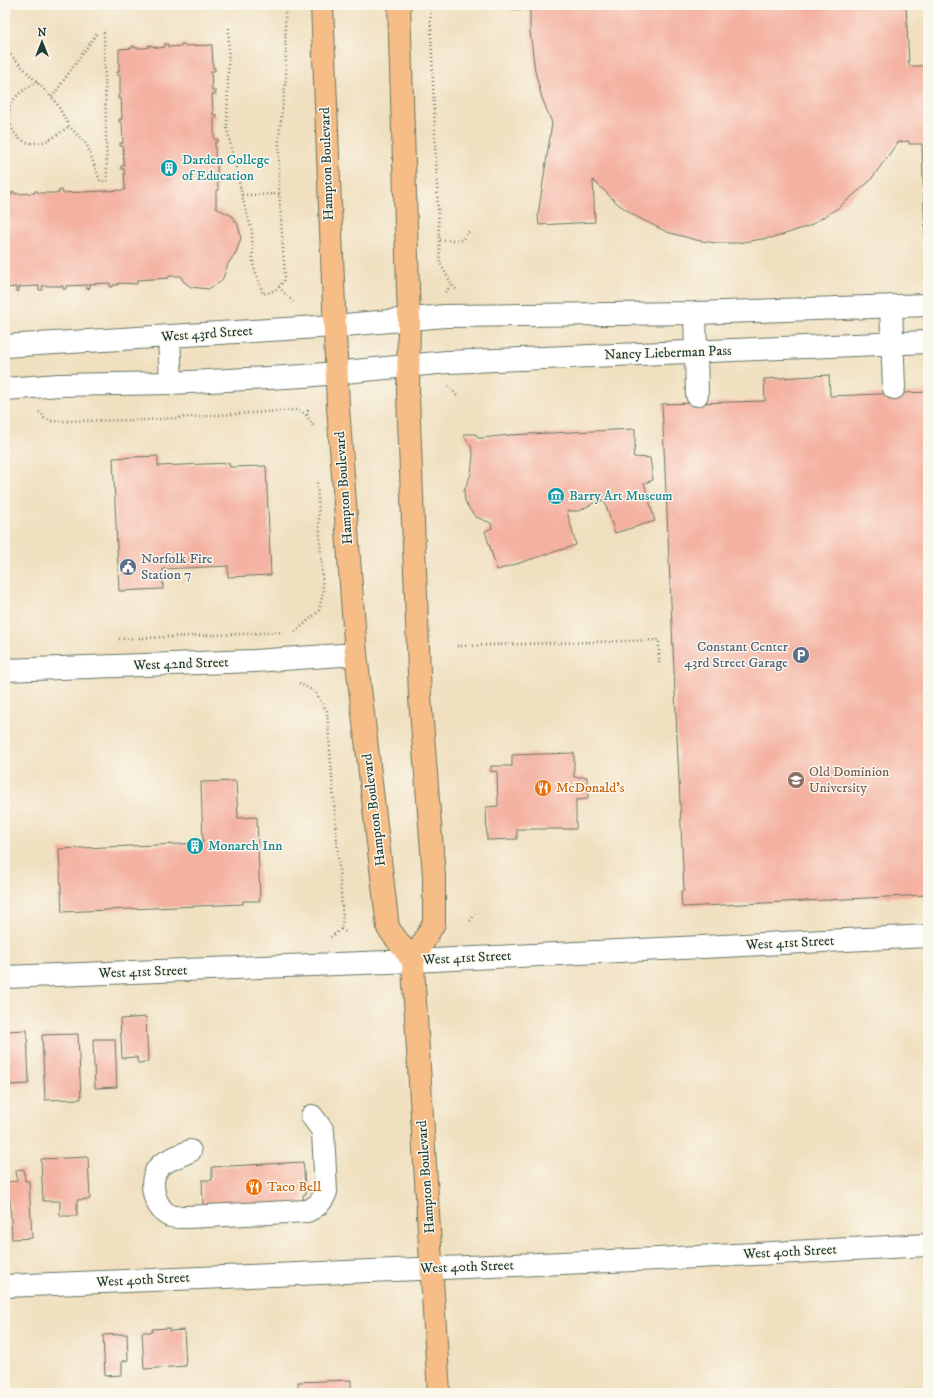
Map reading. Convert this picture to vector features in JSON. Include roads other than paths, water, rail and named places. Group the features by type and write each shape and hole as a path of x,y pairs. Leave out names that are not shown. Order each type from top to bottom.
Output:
{"main road":[{"name":"Hampton Boulevard","path":"322,5 336,372 356,654 388,928 413,961 439,1393"},
{"path":"399,5 420,697 434,876 434,923 413,961"}],"street":[{"path":"409,319 453,316 695,313 928,305"},
{"path":"891,306 894,388"},
{"path":"695,313 697,394"},
{"name":"West 43rd Street","path":"5,346 334,326 409,319"},
{"path":"169,336 171,383"},
{"name":"Nancy Lieberman Pass","path":"409,366 447,362 928,342"},
{"path":"5,389 59,385 171,383 304,376 409,366"},
{"name":"West 42nd Street","path":"5,670 254,661 356,654"},
{"name":"West 41st Street","path":"5,977 413,961 928,936"},
{"path":"190,1151 161,1165 155,1174 155,1197 160,1208 169,1216 187,1218 307,1211 315,1208 322,1201 326,1192 322,1131 312,1116"},
{"name":"West 40th Street","path":"5,1286 928,1245"}],"place":[{"name":"Darden College of Education","path":"169,168"},
{"name":"Barry Art Museum","path":"556,496"},
{"name":"Norfolk Fire Station 7","path":"128,567"},
{"name":"Constant Center 43rd Street Garage","path":"801,655"},
{"name":"Old Dominion University","path":"796,780"},
{"name":"McDonald's","path":"543,788"},
{"name":"Monarch Inn","path":"195,846"},
{"name":"Taco Bell","path":"254,1187"}]}
